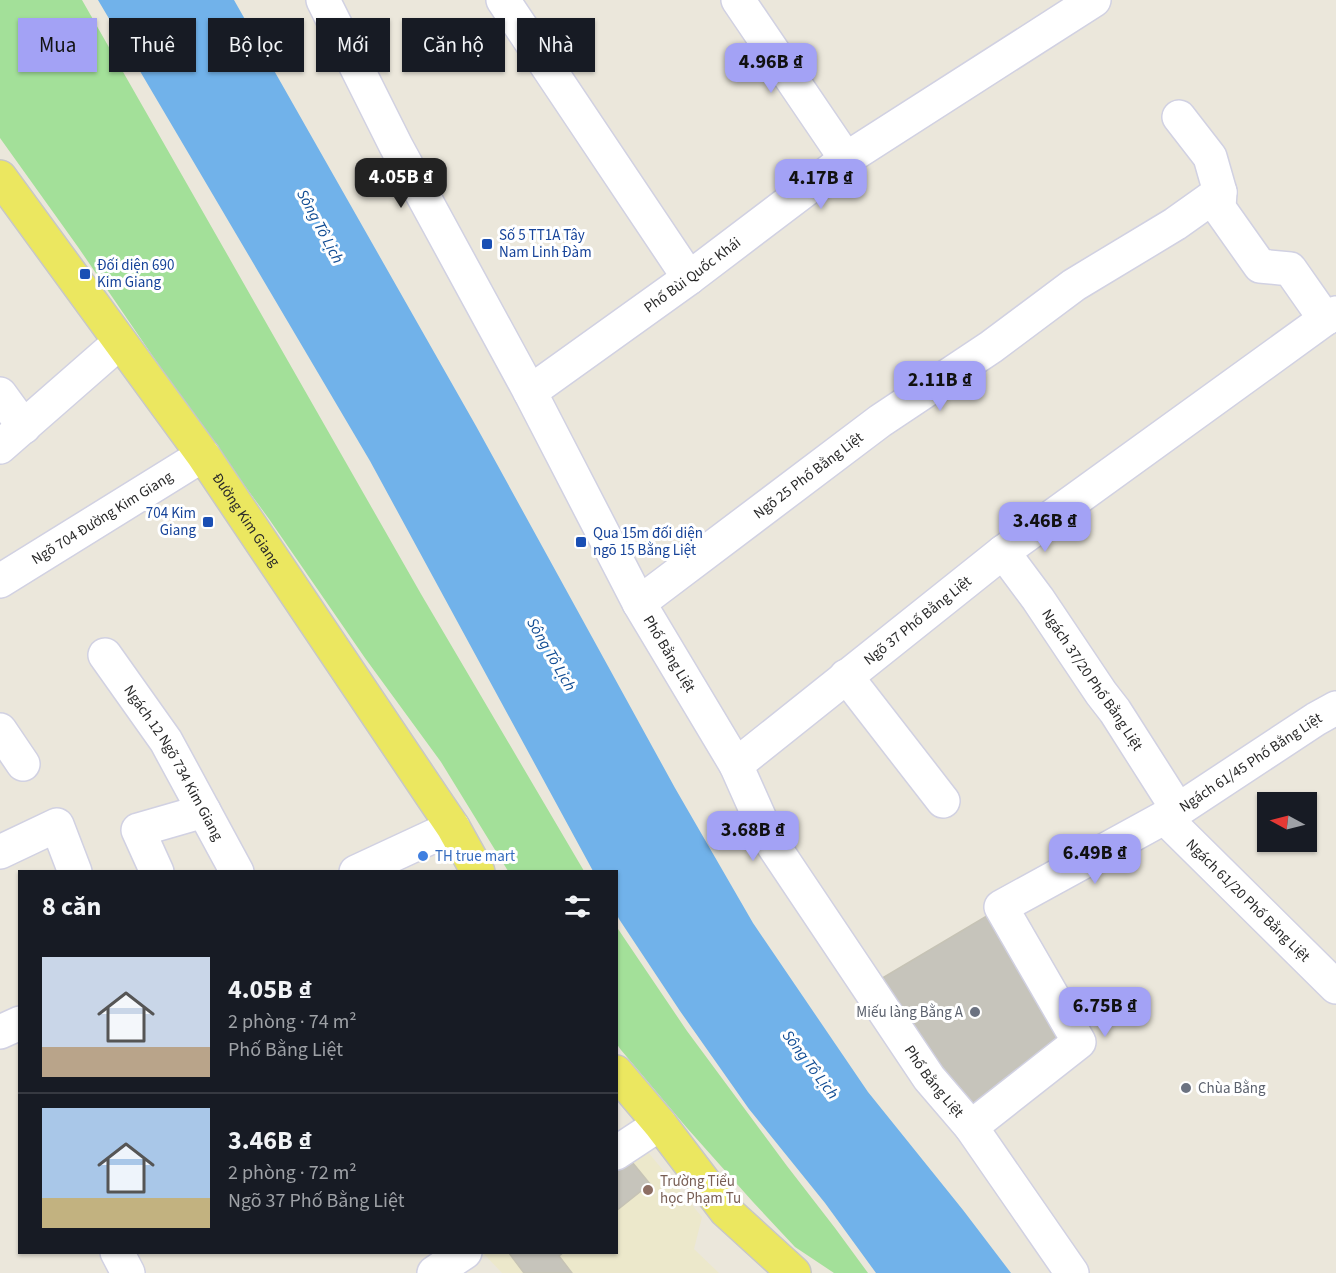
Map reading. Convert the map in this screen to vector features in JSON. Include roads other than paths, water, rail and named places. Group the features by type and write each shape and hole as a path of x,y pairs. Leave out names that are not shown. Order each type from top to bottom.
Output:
{"main road":[{"name":"Đường Kim Giang","path":"0,177 203,455 453,827 477,870"},
{"path":"618,1074 660,1124 726,1211 791,1272"}],"street":[{"name":"Phố Bằng Liệt","path":"322,0 396,146 530,392 639,603 736,765 769,839 929,1078 971,1127 1072,1273"},
{"path":"503,0 689,278"},
{"path":"738,0 846,159"},
{"name":"Phố Bùi Quốc Khái","path":"530,392 689,278 846,159 1094,0"},
{"path":"1179,117 1210,157 1220,192 1219,208 1260,266 1290,269 1331,316"},
{"name":"Ngõ 25 Phố Bằng Liệt","path":"639,603 880,421 991,347 1074,285 1176,224 1220,192"},
{"name":"Ngõ 37 Phố Bằng Liệt","path":"736,765 1003,552 1331,316"},
{"path":"0,394 12,437 120,342"},
{"name":"Ngõ 704 Đường Kim Giang","path":"0,581 203,455"},
{"name":"Ngách 37/20 Phố Bằng Liệt","path":"1003,552 1115,711 1172,814"},
{"name":"Ngách 12 Ngõ 734 Kim Giang","path":"105,655 166,741 236,870"},
{"path":"846,676 943,801"},
{"name":"Ngách 61/45 Phố Bằng Liệt","path":"1172,814 1336,708"},
{"path":"0,730 23,764"},
{"path":"156,870 138,830 204,811"},
{"path":"971,1127 1079,1042 1001,907 1172,814"},
{"name":"Ngách 61/20 Phố Bằng Liệt","path":"1172,814 1336,987"},
{"path":"0,852 57,825 74,870"},
{"path":"360,870 453,827"},
{"path":"0,1032 18,1024"},
{"path":"618,1152 660,1124"},
{"path":"118,1254 128,1273"},
{"path":"434,1273 462,1254"}],"water":[{"name":"Sông Tô Lịch","path":"98,0 234,0 244,18 208,18 208,72 275,72 476,426 675,788 753,923 868,1092 1011,1273 876,1273 825,1203 749,1109 619,919 618,870 592,870 370,461 140,72 196,72 196,18 109,19"}],"place":[{"name":"Số 5 TT1A Tây Nam Linh Đàm","path":"487,244"},
{"name":"Đối diện 690 Kim Giang","path":"85,274"},
{"name":"704 Kim Giang","path":"208,522"},
{"name":"Qua 15m đối diện ngõ 15 Bằng Liệt","path":"581,542"},
{"name":"TH true mart","path":"423,856"},
{"name":"Miếu làng Bằng A","path":"975,1012"},
{"name":"Chùa Bằng","path":"1186,1088"},
{"name":"Trường Tiểu học Phạm Tu","path":"648,1190"}]}
